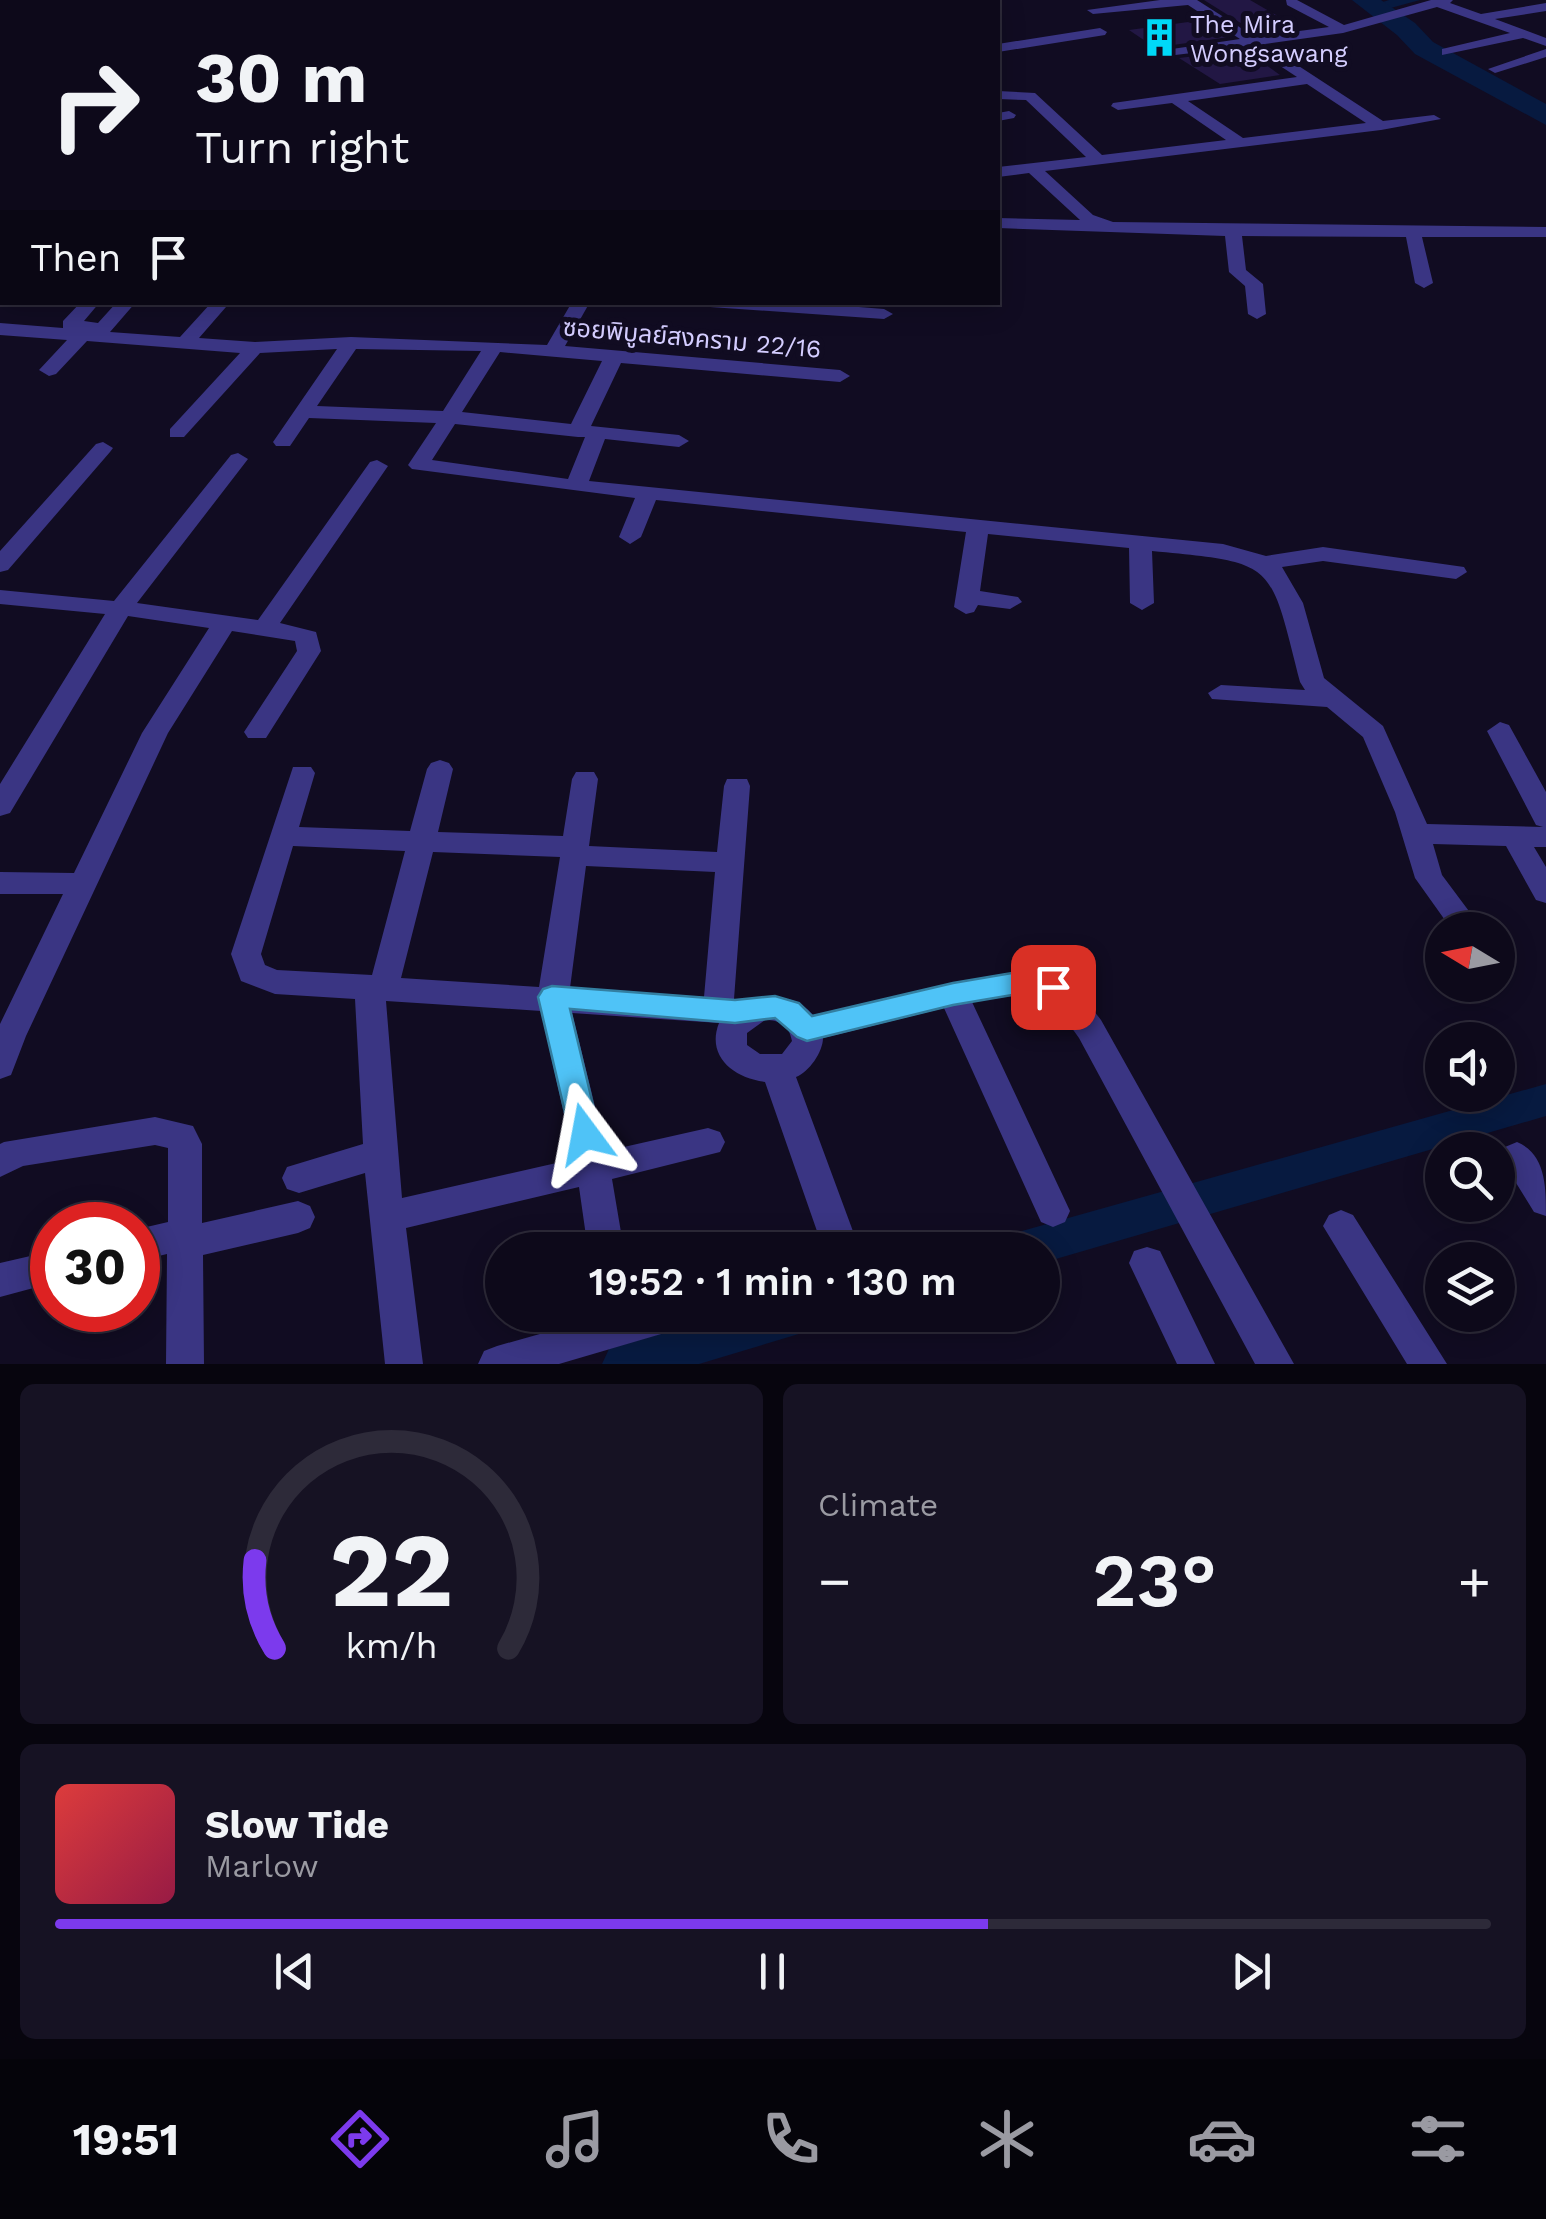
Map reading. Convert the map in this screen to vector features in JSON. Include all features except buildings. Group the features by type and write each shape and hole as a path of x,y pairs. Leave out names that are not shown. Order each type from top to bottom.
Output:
{"street":[{"path":"1093,10 1187,0 1381,126"},
{"path":"1172,52 1343,28 1419,7 1477,0"},
{"path":"1491,0 1546,20"},
{"path":"1291,2 1343,28"},
{"path":"1479,18 1546,2"},
{"path":"1446,3 1546,42"},
{"path":"1000,48 1100,32"},
{"path":"1447,52 1524,34"},
{"path":"1495,69 1546,54"},
{"path":"1118,106 1312,78"},
{"path":"1000,95 1030,96 1101,162"},
{"path":"1176,98 1242,144"},
{"path":"1000,172 1434,119"},
{"path":"1034,170 1087,218 1112,227"},
{"path":"1000,223 1233,231 1546,232"},
{"path":"1233,231 1238,273 1254,284 1257,314"},
{"path":"1413,232 1424,283"},
{"path":"88,305 70,324 93,334"},
{"path":"49,370 124,305"},
{"path":"553,351 579,305"},
{"path":"795,305 884,314"},
{"path":"185,342 217,307"},
{"name":"ซอยพิบูลย์สงคราม 22/16","path":"0,329 255,348 351,343 494,346 840,376"},
{"path":"283,442 351,343"},
{"path":"494,346 418,465 576,486 1140,542 1237,554 1265,563 1322,554 1456,572"},
{"path":"178,432 255,348"},
{"path":"576,486 587,432 614,357"},
{"path":"304,412 450,417 680,442"},
{"path":"0,565 104,448"},
{"path":"0,806 122,608 238,459"},
{"path":"264,628 377,466"},
{"path":"630,537 648,493"},
{"path":"978,526 967,602 1010,602"},
{"path":"1140,542 1142,602"},
{"path":"1265,563 1279,578 1291,604 1312,682 1328,698 1359,716 1374,732 1416,834 1429,878 1454,912"},
{"path":"0,598 122,608 300,633 309,650 257,732"},
{"path":"3,1046 156,733 225,622"},
{"path":"1221,693 1328,698"},
{"path":"1500,731 1546,818"},
{"path":"404,1364 380,1154 377,986 440,769"},
{"path":"302,773 246,954 252,973 275,982 732,1011 760,1007 789,1010 807,1029 808,1042 803,1055 777,1070 746,1066 730,1045 732,1011 732,863 737,786"},
{"path":"585,779 552,997 593,1168 603,1232"},
{"path":"1416,834 1546,837"},
{"path":"282,836 422,841 732,863"},
{"path":"1515,838 1546,892"},
{"path":"0,882 82,884"},
{"path":"807,1029 953,994 1030,981 1053,987 1068,998 1275,1364"},
{"path":"953,994 1052,1211"},
{"path":"777,1070 835,1232"},
{"path":"0,1162 16,1152 155,1130 175,1132 186,1144 185,1364"},
{"path":"388,1217 708,1142"},
{"path":"299,1178 380,1154"},
{"path":"1518,1158 1546,1201"},
{"path":"160,1242 298,1217"},
{"path":"1341,1226 1428,1364"},
{"path":"1147,1263 1196,1364"},
{"path":"0,1280 30,1272"},
{"path":"497,1364 589,1332"}],"waterway":[{"path":"1364,0 1406,29 1424,48 1546,116"},
{"path":"1376,7 1413,0"},
{"path":"1060,1239 1546,1100"},
{"path":"625,1364 737,1332"}],"place":[{"name":"The Mira Wongsawang","path":"1160,38"}],"route":[{"path":"585,1134 552,997 735,1012 775,1007 789,1010 807,1029 953,994 1030,981 1053,987"}]}
